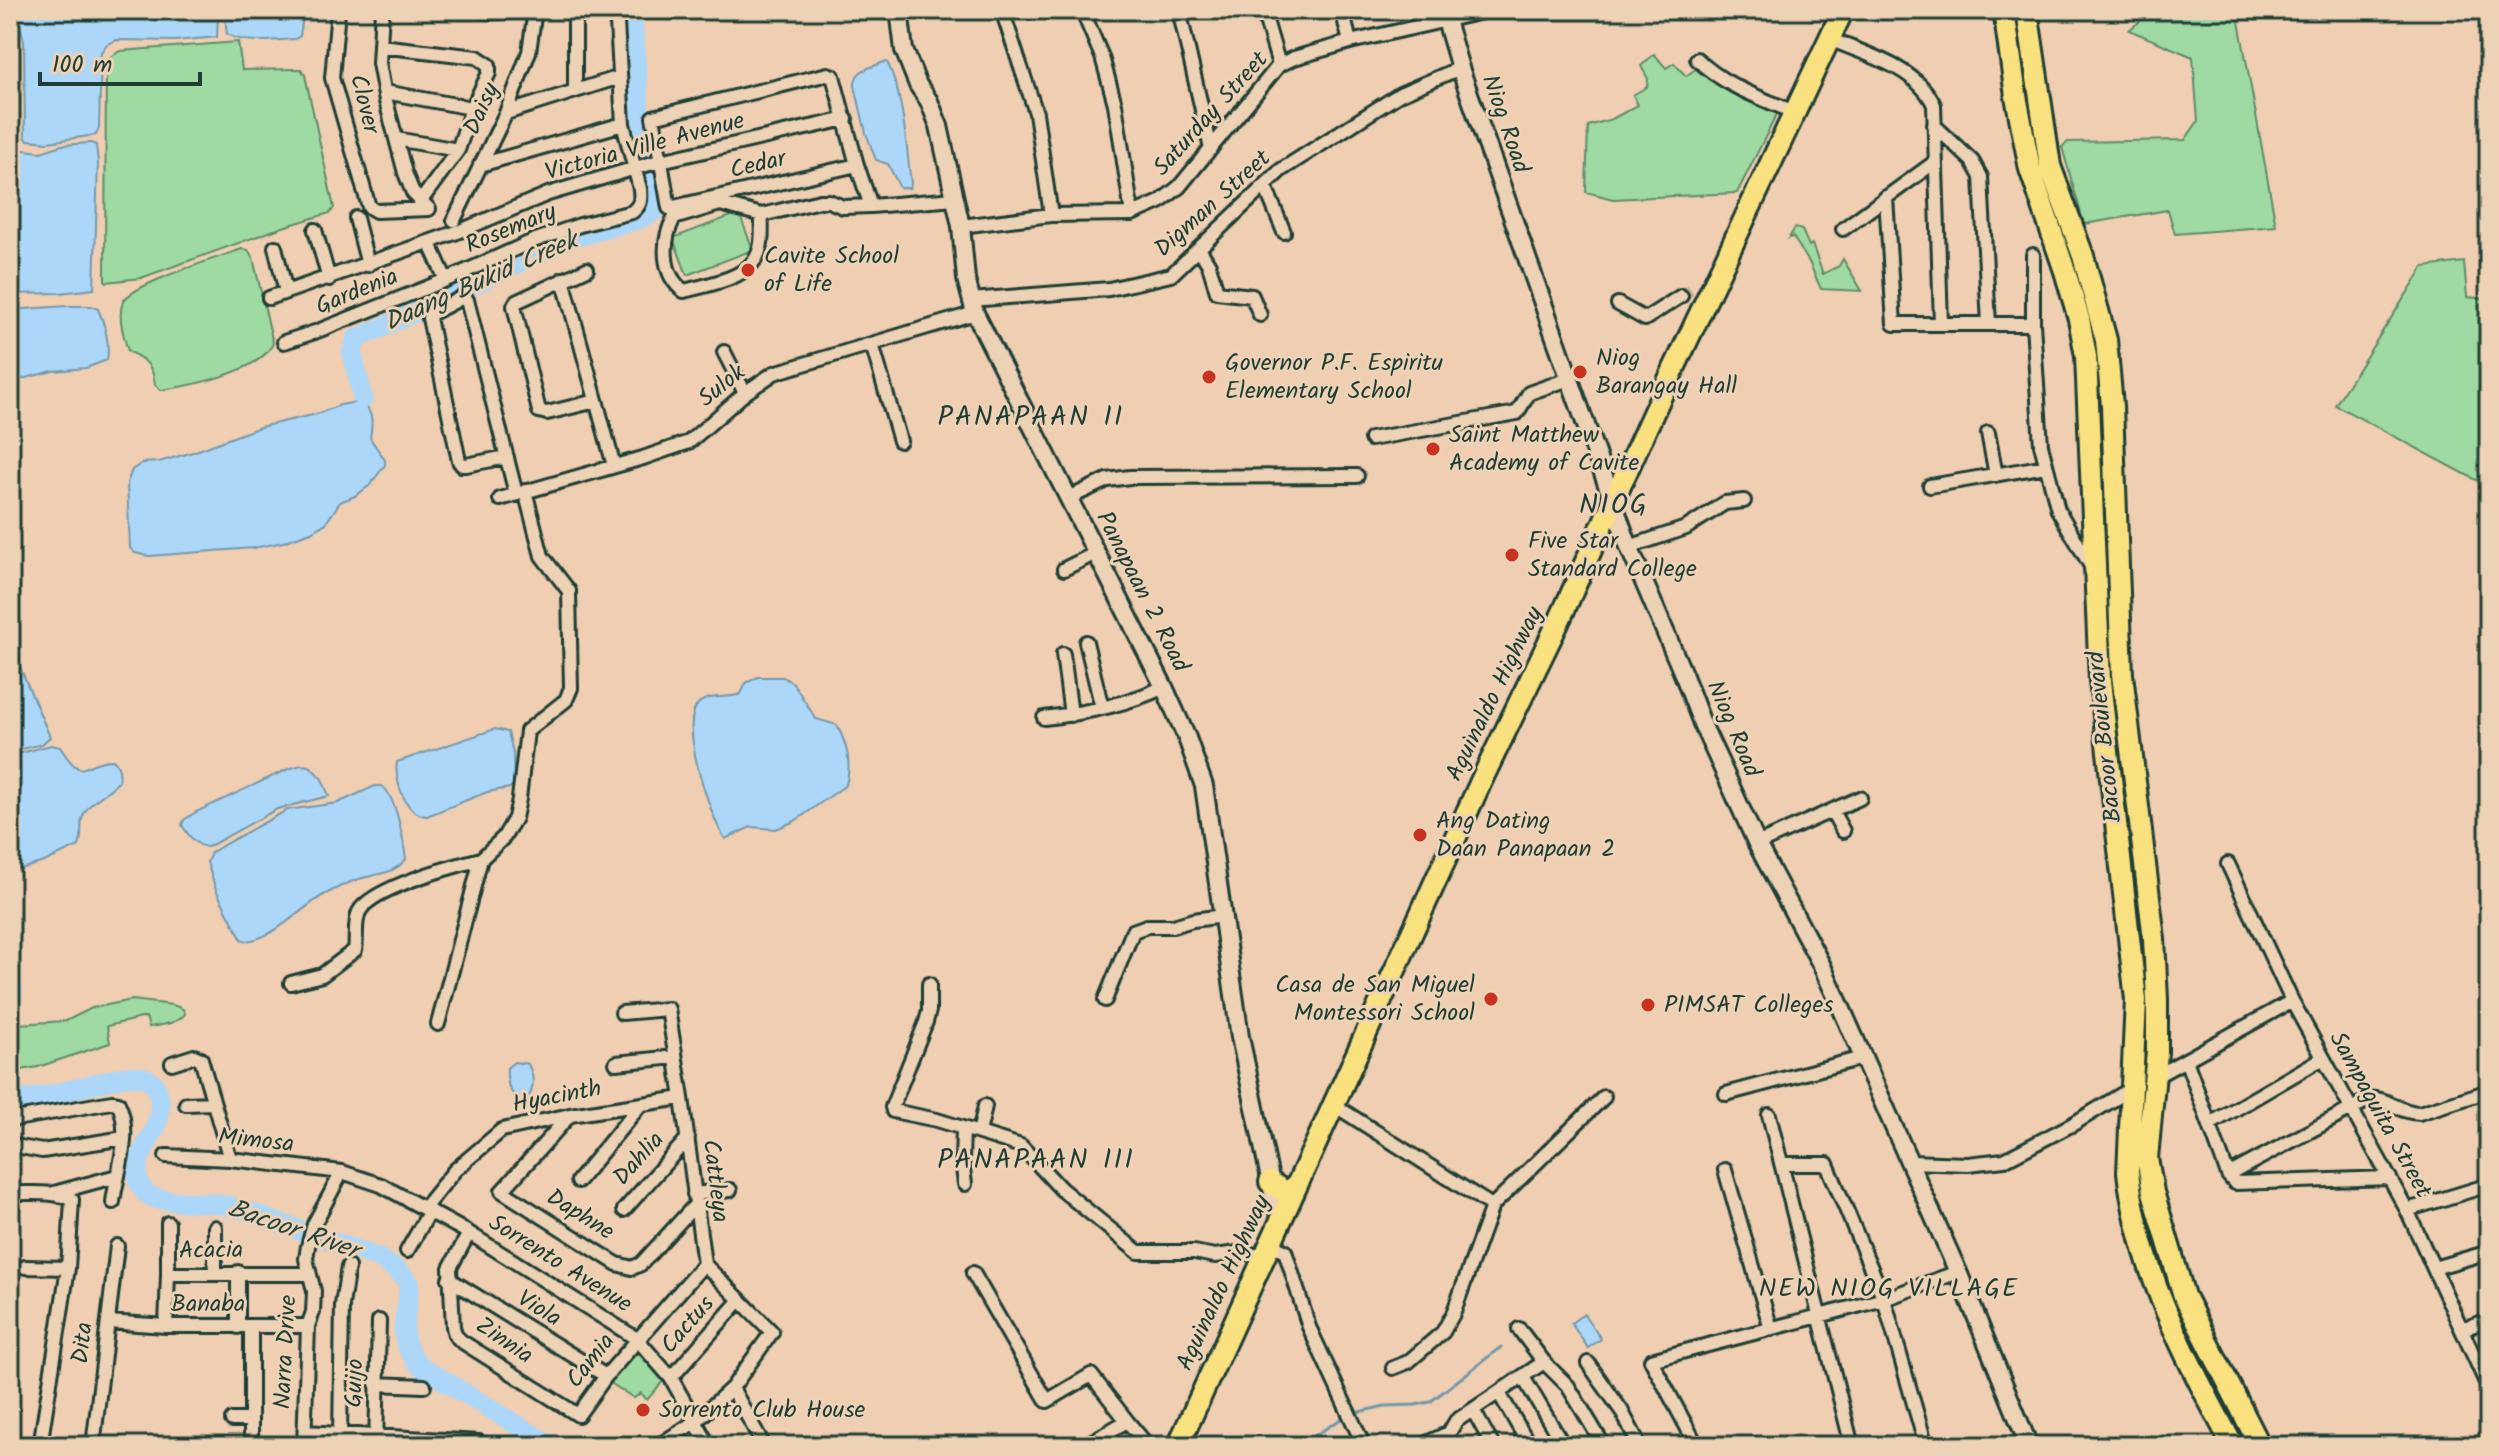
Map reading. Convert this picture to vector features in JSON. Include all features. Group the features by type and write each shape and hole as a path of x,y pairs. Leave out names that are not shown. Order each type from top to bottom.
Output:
{"main road":[{"name":"Aguinaldo Highway","path":"1178,1446 1483,777 1613,503 1702,295 1796,113 1843,10"},
{"name":"Bacoor Boulevard","path":"2004,10 2034,184 2065,271 2086,356 2100,681 2136,1000 2128,1172 2130,1187 2149,1262 2173,1331 2233,1446"},
{"name":"Bacoor Boulevard","path":"2027,10 2054,180 2083,256 2106,340 2112,406 2122,674 2154,939 2157,1000 2148,1172 2184,1296 2260,1446"},
{"path":"2013,76 2036,72"},
{"path":"2122,866 2144,864"},
{"path":"1270,1182 1284,1191 1298,1183"}],"street":[{"name":"Clover","path":"338,10 332,78 369,207 376,211 424,206"},
{"path":"382,10 379,63 405,173 413,193 424,206 457,226"},
{"path":"477,10 515,10"},
{"name":"Daisy","path":"457,226 529,52 535,10"},
{"path":"575,10 575,89"},
{"path":"600,10 614,18 617,28 623,124 636,168"},
{"name":"Panapaan 2 Road","path":"899,10 904,50 939,126 961,226 973,307 1164,687 1204,786 1240,1037 1276,1207 1284,1212"},
{"path":"1002,10 1036,113 1051,215"},
{"path":"1082,10 1102,57 1115,104 1132,214"},
{"path":"1179,10 1211,149"},
{"path":"1263,10 1279,65"},
{"path":"1342,10 1350,42"},
{"name":"Saturday Street","path":"961,226 1051,215 1132,214 1160,202 1179,187 1279,65 1444,15 1491,10"},
{"name":"Niog Road","path":"1444,15 1629,547 1703,726 1757,844 1822,966 1958,1272 2029,1446"},
{"path":"1829,39 1893,67 1917,82 1928,92 1934,105 1941,324"},
{"path":"380,46 477,57 489,65 489,73 472,108 458,150 424,206"},
{"path":"1697,59 1728,83 1796,113"},
{"name":"Digman Street","path":"973,307 1109,289 1171,275 1281,170 1400,94 1460,68"},
{"path":"658,161 653,117 828,74 836,79 857,165 871,206"},
{"path":"506,113 620,77"},
{"path":"385,92 472,108"},
{"name":"Victoria Ville Avenue","path":"269,298 368,265 429,242 457,226 548,194 658,161 846,119"},
{"path":"480,165 623,124"},
{"path":"1934,125 1972,161 1981,177 1989,324"},
{"path":"396,139 458,150"},
{"name":"Cedar","path":"658,161 669,208 857,165"},
{"path":"1843,229 1935,162"},
{"name":"Rosemary","path":"446,280 533,241 632,212 641,200 636,168"},
{"path":"1265,186 1284,232"},
{"path":"1886,197 1894,324 2033,324"},
{"path":"762,215 760,249 749,267 730,278 710,284 684,291 679,288 666,262 664,246 667,230 674,218 720,204 762,215 820,201 843,207 955,199"},
{"path":"356,218 368,265"},
{"path":"315,230 329,279"},
{"path":"429,242 446,280"},
{"path":"275,247 286,292"},
{"path":"1200,250 1214,276 1217,292 1252,296 1260,315"},
{"path":"2033,255 2033,324 2041,445 2058,510 2095,573"},
{"path":"587,269 516,302 514,306 539,411 547,413 596,401"},
{"path":"563,279 614,466"},
{"name":"Gardenia","path":"284,342 446,280"},
{"path":"1618,304 1645,319 1681,296"},
{"path":"291,983 322,975 355,950 358,915 365,904 415,878 481,859 504,837 515,818 527,731 566,700 571,688 569,591 542,556 507,457 467,300 461,298 429,318 459,461 466,465 507,457"},
{"name":"Sulok","path":"500,499 689,442 745,393 774,373 872,344 973,307"},
{"path":"872,344 900,441"},
{"path":"724,352 745,393"},
{"path":"1371,439 1517,413 1529,393 1569,379"},
{"path":"1988,433 1996,475"},
{"path":"1930,486 2046,466"},
{"path":"1069,498 1107,480 1130,477 1357,476"},
{"path":"1629,547 1686,528 1725,503 1744,501"},
{"path":"1064,569 1096,553"},
{"path":"1086,642 1102,708"},
{"path":"1063,654 1071,715"},
{"path":"1068,691 1095,684"},
{"path":"1044,718 1135,701 1164,687"},
{"path":"1757,844 1860,798"},
{"path":"1832,811 1843,831"},
{"path":"438,1024 481,859"},
{"name":"Sampaguita Street","path":"2228,864 2292,1001 2407,1210 2489,1387"},
{"path":"1105,1000 1133,931 1147,926 1173,926 1223,916"},
{"path":"929,984 926,1022 892,1109 1021,1146 1061,1189 1138,1252 1194,1252 1215,1256 1285,1251 1309,1327 1364,1446"},
{"path":"1909,1162 1968,1164 2004,1160 2292,1001"},
{"name":"Cattleya","path":"622,1013 668,1009 704,1264"},
{"path":"172,1063 194,1056 201,1059 230,1159"},
{"path":"616,1063 675,1057"},
{"path":"1726,1094 1862,1058"},
{"path":"2210,1124 2323,1058"},
{"path":"2186,1060 2228,1175 2235,1183 2390,1178"},
{"path":"2228,1175 2370,1099 2380,1098 2394,1108 2419,1113 2489,1091"},
{"path":"1393,1368 1408,1362 1443,1332 1453,1314 1492,1206 1604,1097"},
{"name":"Hyacinth","path":"407,1251 427,1209 455,1170 502,1130 570,1115 682,1098"},
{"path":"10,1120 118,1103 124,1138 113,1202"},
{"path":"186,1104 213,1103"},
{"name":"Dahlia","path":"578,1181 641,1104"},
{"path":"1334,1105 1492,1206"},
{"path":"979,1133 985,1106"},
{"name":"Daphne","path":"570,1115 502,1191 617,1264 632,1268 638,1267 695,1199"},
{"path":"1769,1115 1852,1446"},
{"path":"963,1129 965,1184"},
{"path":"10,1145 42,1151 124,1138"},
{"name":"Dahlia","path":"624,1210 688,1138"},
{"name":"Mimosa","path":"166,1156 230,1159 342,1172"},
{"path":"1783,1164 1827,1164 1884,1299 1926,1446"},
{"path":"1725,1170 1771,1329"},
{"name":"Sorrento Avenue","path":"342,1172 381,1185 427,1209 637,1339 671,1378 709,1446"},
{"name":"Narra Drive","path":"304,1446 308,1326 313,1312 314,1291 306,1259 314,1224 342,1172"},
{"path":"51,1194 117,1176"},
{"path":"2407,1210 2489,1185"},
{"path":"695,1199 730,1190"},
{"path":"10,1193 51,1194 72,1200 68,1268 40,1446"},
{"path":"168,1223 168,1274"},
{"path":"215,1227 215,1273"},
{"name":"Zinnia","path":"469,1233 454,1259 449,1279 455,1335 578,1415"},
{"name":"Dita","path":"93,1446 117,1246"},
{"path":"2434,1268 2489,1252"},
{"path":"658,1446 696,1421 732,1388 772,1332 704,1264"},
{"name":"Camia","path":"578,1415 606,1376 704,1264"},
{"path":"25,1267 68,1268"},
{"path":"340,1435 342,1305 348,1267"},
{"path":"238,1272 245,1327 251,1446"},
{"path":"1697,1446 1651,1360 1884,1299 1958,1272"},
{"path":"973,1273 1047,1401 1091,1375 1148,1446"},
{"name":"Acacia","path":"166,1326 168,1274 308,1274"},
{"name":"Viola","path":"449,1279 606,1376"},
{"name":"Cactus","path":"671,1378 739,1301"},
{"path":"2462,1329 2489,1320"},
{"name":"Guijo","path":"376,1442 379,1321"},
{"name":"Banaba","path":"108,1322 166,1326 308,1326"},
{"path":"1519,1329 1544,1362 1568,1386 1604,1446"},
{"path":"1420,1446 1449,1433 1456,1421 1544,1362"},
{"path":"1588,1363 1621,1410 1640,1446"},
{"path":"1523,1377 1564,1446"},
{"path":"376,1384 424,1386"},
{"path":"732,1388 764,1446"},
{"path":"1499,1393 1530,1446"},
{"path":"1473,1410 1493,1446"},
{"path":"232,1420 250,1420"},
{"path":"1084,1446 1127,1421"},
{"path":"305,1432 376,1442 485,1445"},
{"path":"1449,1433 1456,1446"}],"green space":[{"path":"2154,10 2237,10 2276,226 2175,234 2168,210 2084,224 2062,147 2068,142 2185,140 2198,121 2193,57 2129,30"},
{"path":"238,42 242,70 301,69 305,75 334,208 330,213 141,278 107,282 106,60 120,51"},
{"path":"1654,54 1666,68 1674,63 1686,76 1701,65 1707,71 1783,102 1737,193 1613,199 1586,192 1588,126 1612,119 1638,105 1633,95 1647,87 1648,79 1641,66"},
{"path":"739,213 753,250 687,275 673,238"},
{"path":"1795,228 1802,230 1809,246 1812,244 1823,274 1839,266 1843,259 1862,291 1821,289 1809,262 1793,237 1789,238"},
{"path":"242,249 248,250 253,258 273,343 255,362 240,370 161,390 155,385 148,364 128,351 121,320 123,302 158,279"},
{"path":"2464,262 2467,297 2489,299 2489,482 2480,482 2335,405 2424,267"},
{"path":"132,1000 173,1005 183,1009 185,1014 159,1026 149,1027 146,1017 107,1026 110,1043 38,1067 10,1072 10,1031 18,1024 66,1021 92,1008"},
{"path":"639,1350 663,1381 647,1400 641,1393 634,1398 609,1382"}],"water":[{"path":"10,10 218,10 217,37 175,41 117,40 107,44 101,52 99,128 96,135 48,142 28,140 25,137 24,41 21,29 10,18"},
{"path":"224,10 304,10 300,36 295,39 242,40 227,34"},
{"path":"10,36 19,130 17,138 10,141"},
{"path":"887,62 893,75 901,105 910,188 900,188 888,164 876,160 855,86 860,73"},
{"path":"62,145 96,145 98,162 94,289 10,294 12,153 16,149 41,152"},
{"path":"68,306 98,309 106,334 107,360 86,368 53,371 10,382 10,310"},
{"path":"357,402 365,403 368,408 372,420 370,438 385,460 385,465 369,486 340,502 326,523 283,542 254,548 149,556 135,553 130,548 127,483 132,470 142,463 159,462 260,427"},
{"path":"10,644 50,737 42,744 10,752"},
{"path":"758,677 783,677 793,683 816,719 837,725 848,754 848,777 846,785 795,821 776,829 751,827 725,839 698,770 693,713 703,700 741,694 746,683"},
{"path":"495,729 508,732 513,753 514,783 510,788 487,792 427,816 413,810 399,787 397,762"},
{"path":"51,745 60,747 79,768 113,760 119,769 119,781 84,813 79,846 44,862 10,872 10,756"},
{"path":"301,765 310,766 322,779 329,796 277,809 208,847 196,842 182,825 196,812"},
{"path":"375,786 382,786 391,799 406,859 389,871 326,894 262,937 242,940 216,890 207,862 211,853 287,810 338,803"},
{"path":"514,1062 528,1064 532,1074 532,1090 528,1100 513,1094 508,1085 507,1068"},
{"path":"1584,1314 1601,1339 1588,1348 1571,1323"}],"waterway":[{"name":"Daang Bukid Creek","path":"363,399 352,352 356,339 568,239 639,219 657,207 656,185 639,107 632,10"},
{"name":"Bacoor River","path":"10,983 13,991 10,1000"},
{"name":"Bacoor River","path":"10,1100 46,1096 124,1077 138,1076 149,1080 157,1091 160,1106 158,1121 142,1152 137,1170 141,1186 147,1194 180,1202 235,1207 380,1259 409,1282 405,1337 407,1347 423,1368 552,1446"},
{"path":"1354,1413 1385,1406 1430,1402 1501,1347"},
{"path":"1304,1446 1346,1416"}],"tunnel":[{"path":"1681,296 1691,289 1694,291"}],"place":[{"name":"Cavite School of Life","path":"748,270"},
{"name":"Niog Barangay Hall","path":"1580,372"},
{"name":"Governor P.F. Espiritu Elementary School","path":"1209,377"},
{"name":"Saint Matthew Academy of Cavite","path":"1433,449"},
{"name":"Five Star Standard College","path":"1512,555"},
{"name":"Ang Dating Daan Panapaan 2","path":"1420,835"},
{"name":"Casa de San Miguel Montessori School","path":"1491,999"},
{"name":"PIMSAT Colleges","path":"1648,1005"},
{"name":"Sorrento Club House","path":"643,1410"}],"district":[{"name":"PANAPAAN II","path":"1031,417"},
{"name":"NIOG","path":"1614,505"},
{"name":"PANAPAAN III","path":"1036,1160"},
{"name":"NEW NIOG VILLAGE","path":"1889,1289"}]}
